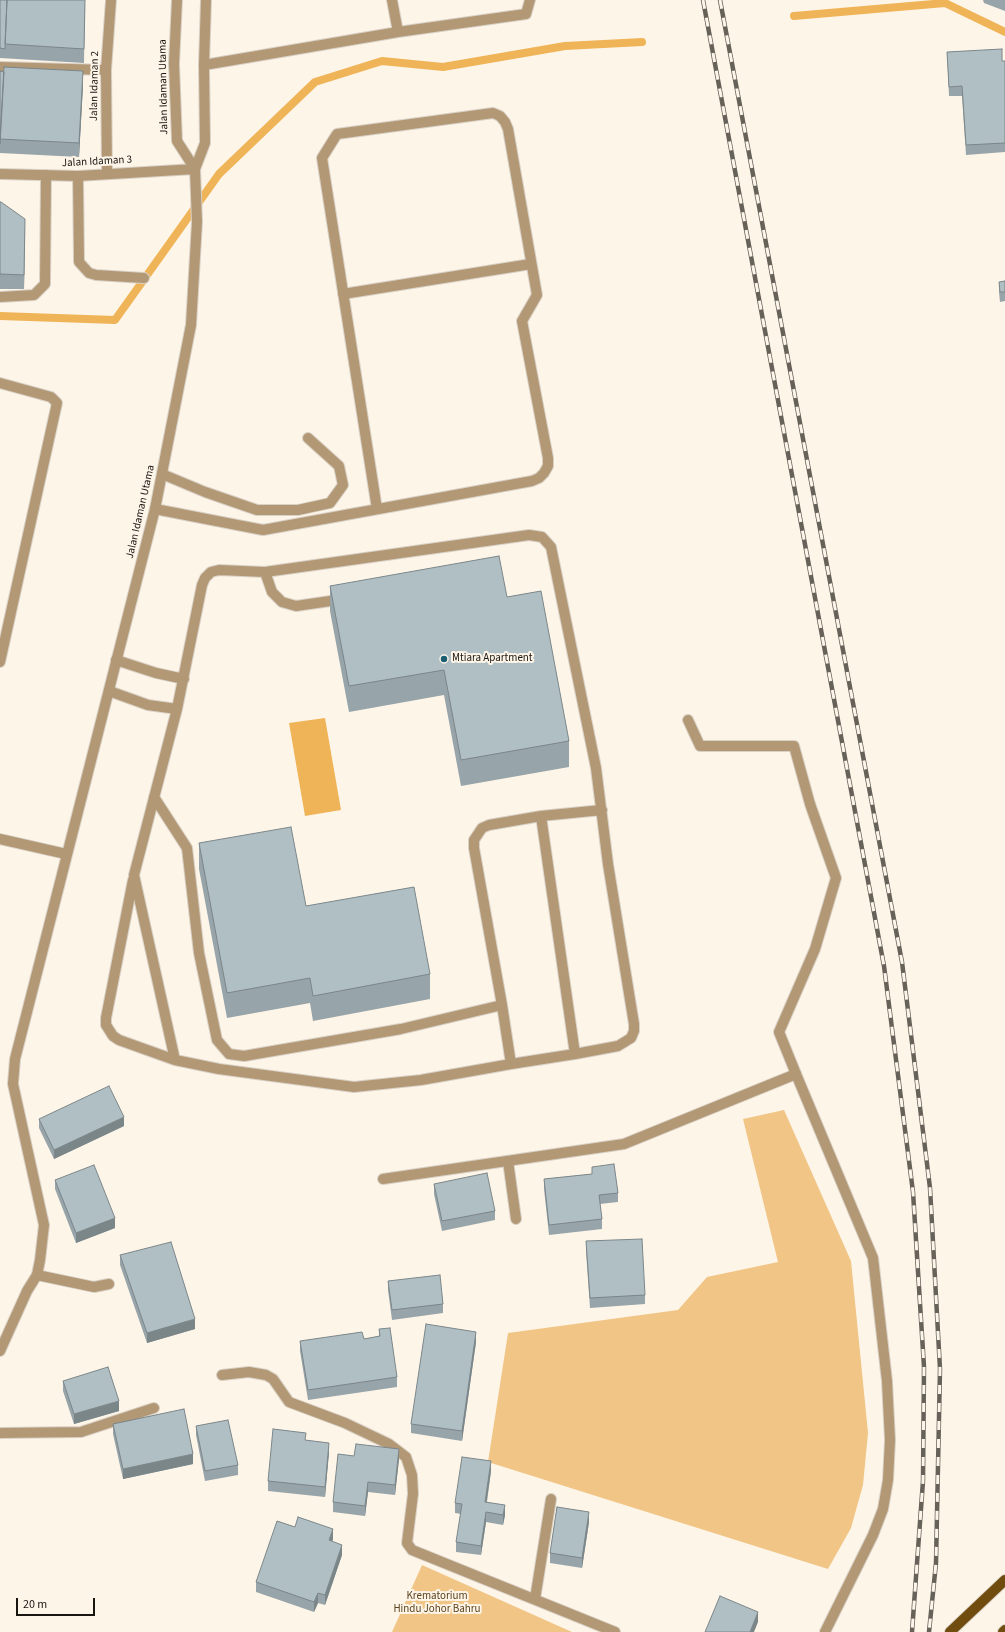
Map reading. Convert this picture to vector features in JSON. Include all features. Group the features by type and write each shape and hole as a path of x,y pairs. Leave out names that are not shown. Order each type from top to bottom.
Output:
{"main road":[{"path":"950,1632 1005,1580"}],"street":[{"name":"Jalan Idaman 2","path":"107,173 106,70 111,0"},
{"name":"Jalan Idaman Utama","path":"177,0 174,64 177,141 195,169"},
{"name":"Jalan Idaman Utama","path":"37,1275 44,1225 13,1084 15,1060 66,854 155,509 191,325 198,202 195,169 205,143 204,65 206,0"},
{"path":"392,0 398,32"},
{"path":"204,65 398,32 526,14 530,0"},
{"path":"0,67 106,70"},
{"path":"155,509 262,530 532,481 539,478 544,473 548,466 548,458 522,321 536,295 508,129 500,116 493,113 337,134 322,158 377,509"},
{"name":"Jalan Idaman 3","path":"0,174 78,176 107,173 195,169"},
{"path":"0,297 34,295 40,291 45,284 46,175"},
{"path":"78,176 79,262 89,273 96,275 144,278"},
{"path":"343,294 531,264"},
{"path":"0,383 51,397 57,403 0,662"},
{"path":"162,474 204,492 257,510 298,510 330,503 343,485 339,466 308,438"},
{"path":"529,534 542,537 551,547 596,768 608,864 634,1031 630,1038 618,1046 575,1054 421,1080 354,1087 219,1069 175,1060 119,1040 113,1036 106,1025 107,1010 134,876 184,679 202,585 205,578 211,572 219,570 265,572 529,534"},
{"path":"265,572 272,592 282,602 296,606 351,598"},
{"path":"116,660 156,673 184,679"},
{"path":"109,691 148,705 177,709"},
{"path":"688,720 700,746 794,746 810,804 836,878 815,949 779,1032 873,1258 880,1301 888,1388 890,1440 888,1480 883,1509 873,1535 825,1632"},
{"path":"154,797 187,848 199,953 215,1033 217,1040 229,1054 244,1056 378,1033 502,1005"},
{"path":"511,1064 474,848 474,840 482,828 489,825 541,816 602,810"},
{"path":"541,816 575,1054"},
{"path":"0,839 66,854"},
{"path":"134,876 175,1060"},
{"path":"219,1069 229,1054"},
{"path":"383,1179 624,1144 796,1074"},
{"path":"508,1161 516,1219"},
{"path":"0,1351 27,1291 37,1275 94,1287 109,1284"},
{"path":"222,1375 249,1372 266,1375 273,1378 289,1402 345,1424 396,1448 406,1457 412,1475 413,1494 407,1543 410,1548 616,1632"},
{"path":"0,1433 81,1432 154,1408"},
{"path":"536,1599 551,1499"}],"green space":[{"path":"784,1110 851,1261 868,1433 863,1485 851,1528 828,1569 488,1462 508,1333 678,1310 707,1277 778,1262 743,1119"},
{"name":"Krematorium Hindu Johor Bahru","path":"422,1565 572,1632 392,1632"}],"shaded area":[{"path":"325,718 341,810 305,816 289,723"}],"building":[{"path":"0,0 7,0 5,49 0,48"},
{"path":"7,0 85,0 84,49 5,44"},
{"path":"1002,49 1002,61 1005,61 1005,143 966,145 962,86 949,87 947,52"},
{"path":"4,67 83,71 79,143 0,139"},
{"path":"0,71 4,72 0,144"},
{"path":"0,202 25,219 24,275 0,274"},
{"path":"1005,281 1005,292 1000,292 999,282"},
{"name":"Mtiara Apartment","path":"499,556 507,597 541,591 569,741 461,760 444,670 349,686 330,586"},
{"path":"291,827 306,906 414,887 430,974 313,996 310,978 227,993 199,843"},
{"path":"109,1086 124,1117 54,1150 39,1119"},
{"path":"614,1164 618,1193 599,1195 602,1219 549,1225 544,1179 592,1174 592,1167"},
{"path":"94,1165 115,1218 76,1233 55,1180"},
{"path":"487,1173 495,1211 442,1221 434,1184"},
{"path":"642,1239 645,1295 590,1298 586,1241"},
{"path":"171,1242 195,1319 147,1333 120,1255"},
{"path":"440,1275 443,1304 392,1310 388,1281"},
{"path":"426,1324 476,1332 462,1431 411,1424"},
{"path":"390,1328 397,1377 308,1390 300,1341 362,1332 364,1339 380,1336 379,1329"},
{"path":"108,1367 119,1401 74,1414 63,1381"},
{"path":"184,1409 193,1454 123,1469 113,1424"},
{"path":"228,1420 238,1465 205,1471 196,1426"},
{"path":"273,1429 306,1433 305,1440 329,1443 325,1487 268,1481"},
{"path":"356,1444 399,1449 395,1485 368,1482 365,1506 333,1502 338,1454 354,1456"},
{"path":"462,1457 491,1461 485,1502 505,1505 503,1515 486,1512 481,1546 456,1542 462,1504 455,1503"},
{"path":"557,1507 589,1512 582,1558 550,1553"},
{"path":"298,1517 333,1529 329,1540 342,1545 325,1595 318,1593 314,1602 256,1582 277,1521 295,1527"},
{"path":"720,1596 758,1612 750,1632 705,1632"}],"waterway":[{"path":"794,16 945,3 1005,32"},
{"path":"0,316 115,320 219,174 315,82 382,61 443,67 565,46 642,42"}],"railway":[{"path":"703,0 884,966 913,1192 924,1367 923,1481 912,1632"},
{"path":"720,0 902,962 930,1188 940,1369 936,1563 929,1632"}],"place":[{"name":"Mtiara Apartment","path":"444,659"}]}
